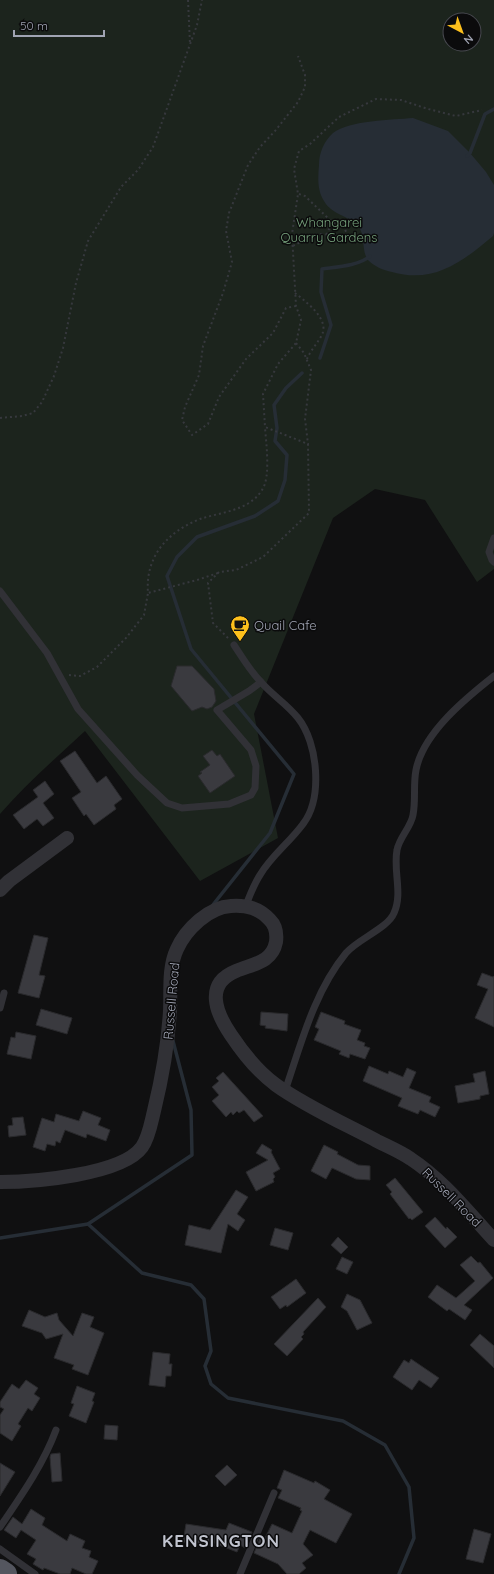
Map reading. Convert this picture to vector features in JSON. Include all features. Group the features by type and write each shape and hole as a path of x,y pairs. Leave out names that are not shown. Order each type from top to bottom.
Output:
{"highway":[{"path":"0,1570 6,1574"}],"street":[{"path":"0,890 9,881 66,838"},
{"name":"Russell Road","path":"0,1182 59,1178 96,1170 128,1159 141,1149 148,1137 166,1058 172,966 177,948 188,931 211,911 227,906 246,905 260,910 273,922 277,934 275,946 267,958 253,966 237,970 225,976 218,986 215,1000 221,1017 230,1034 264,1075 285,1090 409,1158 436,1179 494,1240"}],"lane":[{"path":"494,538 489,552 494,562"},
{"path":"0,591 47,653 78,710 137,776 167,803 182,808 229,804 251,795 255,788 256,766 251,750 227,724 217,710 261,682"},
{"path":"234,645 261,682 290,708 299,719 311,748 316,782 314,801 304,822 260,874 246,905"},
{"path":"285,1090 318,999 330,977 346,953 360,941 388,922 394,914 398,901 396,861 397,849 413,816 415,776 421,753 445,720 462,702 494,676"},
{"path":"0,1008 4,993"},
{"path":"0,1527 32,1479 52,1441 56,1430"},
{"path":"240,1574 274,1493"},
{"path":"0,1549 35,1574"}],"path":[{"path":"188,0 190,45"},
{"path":"0,418 22,416 33,413 42,402 54,376 63,348 76,283 88,241 121,187 138,170 153,147 197,25 202,0"},
{"path":"296,306 286,308 273,333 246,359 219,397 208,424 192,435 182,420 185,407 199,375 203,346 223,293 232,262 226,231 229,213 248,166 260,147 298,102 305,87 306,75 298,56"},
{"path":"58,674 80,676 97,667 126,638 144,615 148,593 147,579 151,564 161,546 179,530 200,520 249,504 263,490 267,470 263,394 278,364 296,343 302,320 296,306 294,246 292,234 298,194 294,169 299,151 310,144 339,117 376,99 401,100 456,116 482,110"},
{"path":"294,246 318,234 327,234 342,238 347,234 344,227 332,222 305,196 298,194"},
{"path":"327,234 332,222"},
{"path":"295,293 312,307 322,324 323,331 310,351 307,360"},
{"path":"148,593 184,584 219,572 236,570 263,557 309,513 308,444 306,419 311,370 307,360 296,343"},
{"path":"265,427 308,444"},
{"path":"219,572 208,583 213,623 234,645"}],"green space":[{"name":"Whangarei Quarry Gardens","path":"0,0 494,0 494,569 477,582 425,500 375,489 333,518 254,714 278,838 200,881 85,731 0,814"}],"shaded area":[{"path":"413,118 448,131 470,153 486,172 494,185 493,236 470,254 447,268 434,273 421,275 407,275 389,271 379,268 368,260 362,234 358,226 350,219 327,206 320,192 318,183 321,152 325,143 333,133 350,125 360,123"}],"building":[{"path":"177,666 192,666 214,689 216,701 212,707 207,709 202,707 192,711 171,686"},
{"path":"212,750 217,756 220,754 235,776 210,793 198,776 202,773 200,772 210,765 203,756"},
{"path":"75,751 97,783 106,776 122,799 114,805 116,809 94,825 86,814 84,816 72,798 81,792 60,761"},
{"path":"45,781 54,794 43,803 54,818 43,826 37,819 24,829 13,815 38,797 33,790"},
{"path":"34,935 48,938 39,975 45,976 39,998 18,993"},
{"path":"482,973 493,977 494,976 494,1027 475,1018 488,989 477,985"},
{"path":"41,1009 72,1018 67,1034 36,1025"},
{"path":"261,1012 288,1014 287,1031 265,1028 266,1026 260,1025"},
{"path":"321,1012 345,1021 344,1024 361,1030 357,1040 365,1043 364,1046 370,1048 365,1059 350,1054 349,1058 339,1054 341,1051 314,1040 319,1029 315,1027"},
{"path":"16,1032 36,1036 31,1059 7,1054 11,1037 15,1038"},
{"path":"369,1066 388,1074 389,1071 403,1077 407,1068 416,1072 409,1088 431,1097 429,1102 440,1107 435,1117 420,1110 418,1114 398,1106 402,1098 363,1081"},
{"path":"485,1071 489,1094 480,1096 480,1099 458,1103 455,1086 475,1082 473,1074"},
{"path":"223,1072 263,1116 254,1122 244,1110 239,1113 237,1111 233,1115 231,1112 226,1117 212,1101 219,1095 212,1087 219,1081 216,1078"},
{"path":"83,1111 101,1118 98,1125 110,1130 106,1141 87,1134 86,1138 65,1130 60,1143 56,1141 55,1146 47,1144 45,1151 33,1147 42,1118 54,1122 56,1114 79,1121"},
{"path":"23,1117 26,1135 9,1137 8,1126 13,1125 12,1118"},
{"path":"262,1144 272,1150 271,1152 280,1169 273,1173 275,1177 273,1179 274,1182 256,1191 246,1172 268,1160 256,1153"},
{"path":"324,1145 358,1165 370,1166 370,1180 356,1179 332,1168 326,1179 311,1171"},
{"path":"395,1178 423,1212 412,1220 410,1218 409,1219 390,1194 392,1192 386,1185"},
{"path":"236,1190 248,1197 237,1214 245,1220 238,1231 228,1224 221,1253 185,1245 189,1225 210,1230"},
{"path":"435,1217 446,1229 447,1227 457,1237 445,1248 425,1226"},
{"path":"275,1228 293,1233 288,1250 270,1245"},
{"path":"338,1237 348,1247 341,1254 331,1245"},
{"path":"471,1256 478,1263 480,1262 493,1278 464,1305 472,1310 465,1320 449,1309 447,1311 428,1297 437,1285 456,1298 475,1281 460,1265"},
{"path":"342,1257 353,1262 347,1274 336,1269"},
{"path":"296,1279 306,1293 287,1307 286,1305 280,1309 271,1297"},
{"path":"347,1294 360,1300 372,1323 357,1330 347,1311 341,1307"},
{"path":"318,1298 326,1307 303,1332 304,1334 301,1337 303,1339 287,1356 274,1344"},
{"path":"29,1310 45,1317 57,1313 59,1320 73,1336 82,1313 94,1317 90,1327 104,1333 88,1375 72,1369 74,1365 54,1358 63,1334 46,1339 42,1333 22,1326"},
{"path":"480,1334 494,1346 494,1368 470,1345"},
{"path":"153,1352 170,1354 169,1364 172,1364 171,1376 166,1376 165,1387 149,1385"},
{"path":"411,1359 439,1378 431,1388 419,1380 412,1390 393,1377 404,1360 409,1363"},
{"path":"26,1380 38,1388 34,1394 40,1398 32,1411 28,1408 18,1424 21,1426 12,1441 0,1433 0,1415 4,1409 0,1407 0,1402 12,1384 19,1389"},
{"path":"77,1386 95,1393 92,1401 94,1402 86,1423 69,1416 74,1404 71,1403"},
{"path":"105,1425 118,1426 117,1440 104,1439"},
{"path":"60,1453 62,1481 52,1482 50,1457 51,1454"},
{"path":"0,1463 15,1472 0,1496"},
{"path":"227,1465 237,1475 225,1486 215,1476"},
{"path":"284,1470 314,1483 315,1481 330,1490 324,1499 352,1514 336,1543 310,1530 303,1544 313,1555 302,1563 306,1568 299,1574 287,1574 278,1564 254,1553 261,1536 265,1538 272,1524 292,1533 302,1511 300,1510 301,1508 278,1498 282,1490 277,1488"},
{"path":"31,1509 45,1518 42,1525 67,1541 70,1534 85,1541 82,1548 91,1551 89,1557 98,1561 92,1574 86,1574 72,1568 70,1574 60,1574 44,1568 43,1570 33,1564 36,1559 27,1554 36,1540 21,1530 16,1538 4,1530 13,1517 22,1524"},
{"path":"229,1523 252,1532 245,1548 240,1545 237,1552 214,1543 214,1546 183,1542 186,1524 226,1530"},
{"path":"474,1529 491,1534 483,1563 466,1559"}],"waterway":[{"path":"467,156 470,153 485,114 494,109"},
{"path":"320,358 331,325 321,292 322,269 354,264 370,256"},
{"path":"212,906 270,833 294,774 191,649 167,576 177,557 197,537 255,516 278,501 285,480 287,455 275,441 277,428 274,405 286,388 302,373"},
{"path":"0,1238 88,1224 192,1155 191,1110 173,1041"},
{"path":"88,1224 142,1273 191,1285 204,1299 211,1351 205,1366 211,1384 228,1398 343,1421 385,1445 409,1487 414,1538 399,1574"}],"place":[{"name":"Quail Cafe","path":"240,642"}],"district":[{"name":"KENSINGTON","path":"221,1541"}]}
